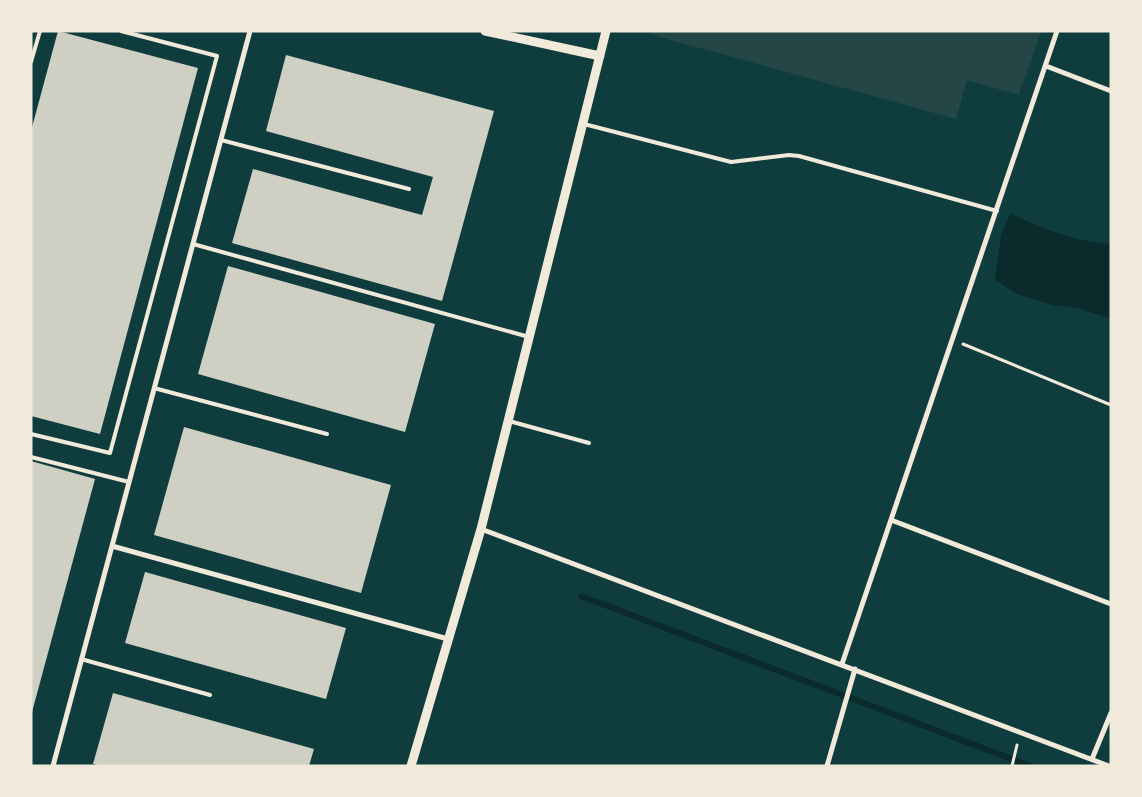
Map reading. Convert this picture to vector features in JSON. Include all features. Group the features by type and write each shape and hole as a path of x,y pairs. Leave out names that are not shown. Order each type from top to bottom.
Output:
{"street":[{"path":"53,766 250,31"},
{"path":"485,31 600,56"},
{"path":"410,766 481,529 606,31"},
{"path":"842,664 1057,31"},
{"path":"1046,66 1111,91"},
{"path":"891,520 1111,604"},
{"path":"481,529 1109,766"},
{"path":"112,546 448,639"},
{"path":"827,766 856,669"},
{"path":"1092,759 1111,713"}],"lane":[{"path":"31,62 40,31"},
{"path":"31,434 110,453 216,56 120,31"},
{"path":"583,123 731,162 789,155 799,156 996,211"},
{"path":"221,140 409,189"},
{"path":"193,244 529,338"},
{"path":"154,388 327,434"},
{"path":"508,421 588,443"},
{"path":"31,457 129,482"},
{"path":"81,659 210,695"}],"path":[{"path":"953,340 1111,405"},
{"path":"1012,766 1016,751"}],"shaded area":[{"path":"650,31 1041,31 1019,95 967,80 956,119 649,34"},
{"path":"1010,214 1071,237 1111,244 1111,319 1078,308 1053,305 1017,294 995,280 1001,235"}],"building":[{"path":"58,31 198,68 100,434 31,416 31,131"},
{"path":"286,55 494,111 442,301 232,243 253,169 422,215 433,177 266,131"},
{"path":"228,266 435,324 405,432 198,374"},
{"path":"184,427 391,485 361,593 154,535"},
{"path":"31,461 95,479 32,712 31,712"},
{"path":"145,572 346,628 326,699 125,643"},
{"path":"113,693 314,749 309,766 101,766 93,764"}],"waterway":[{"path":"581,596 1030,766"}]}
